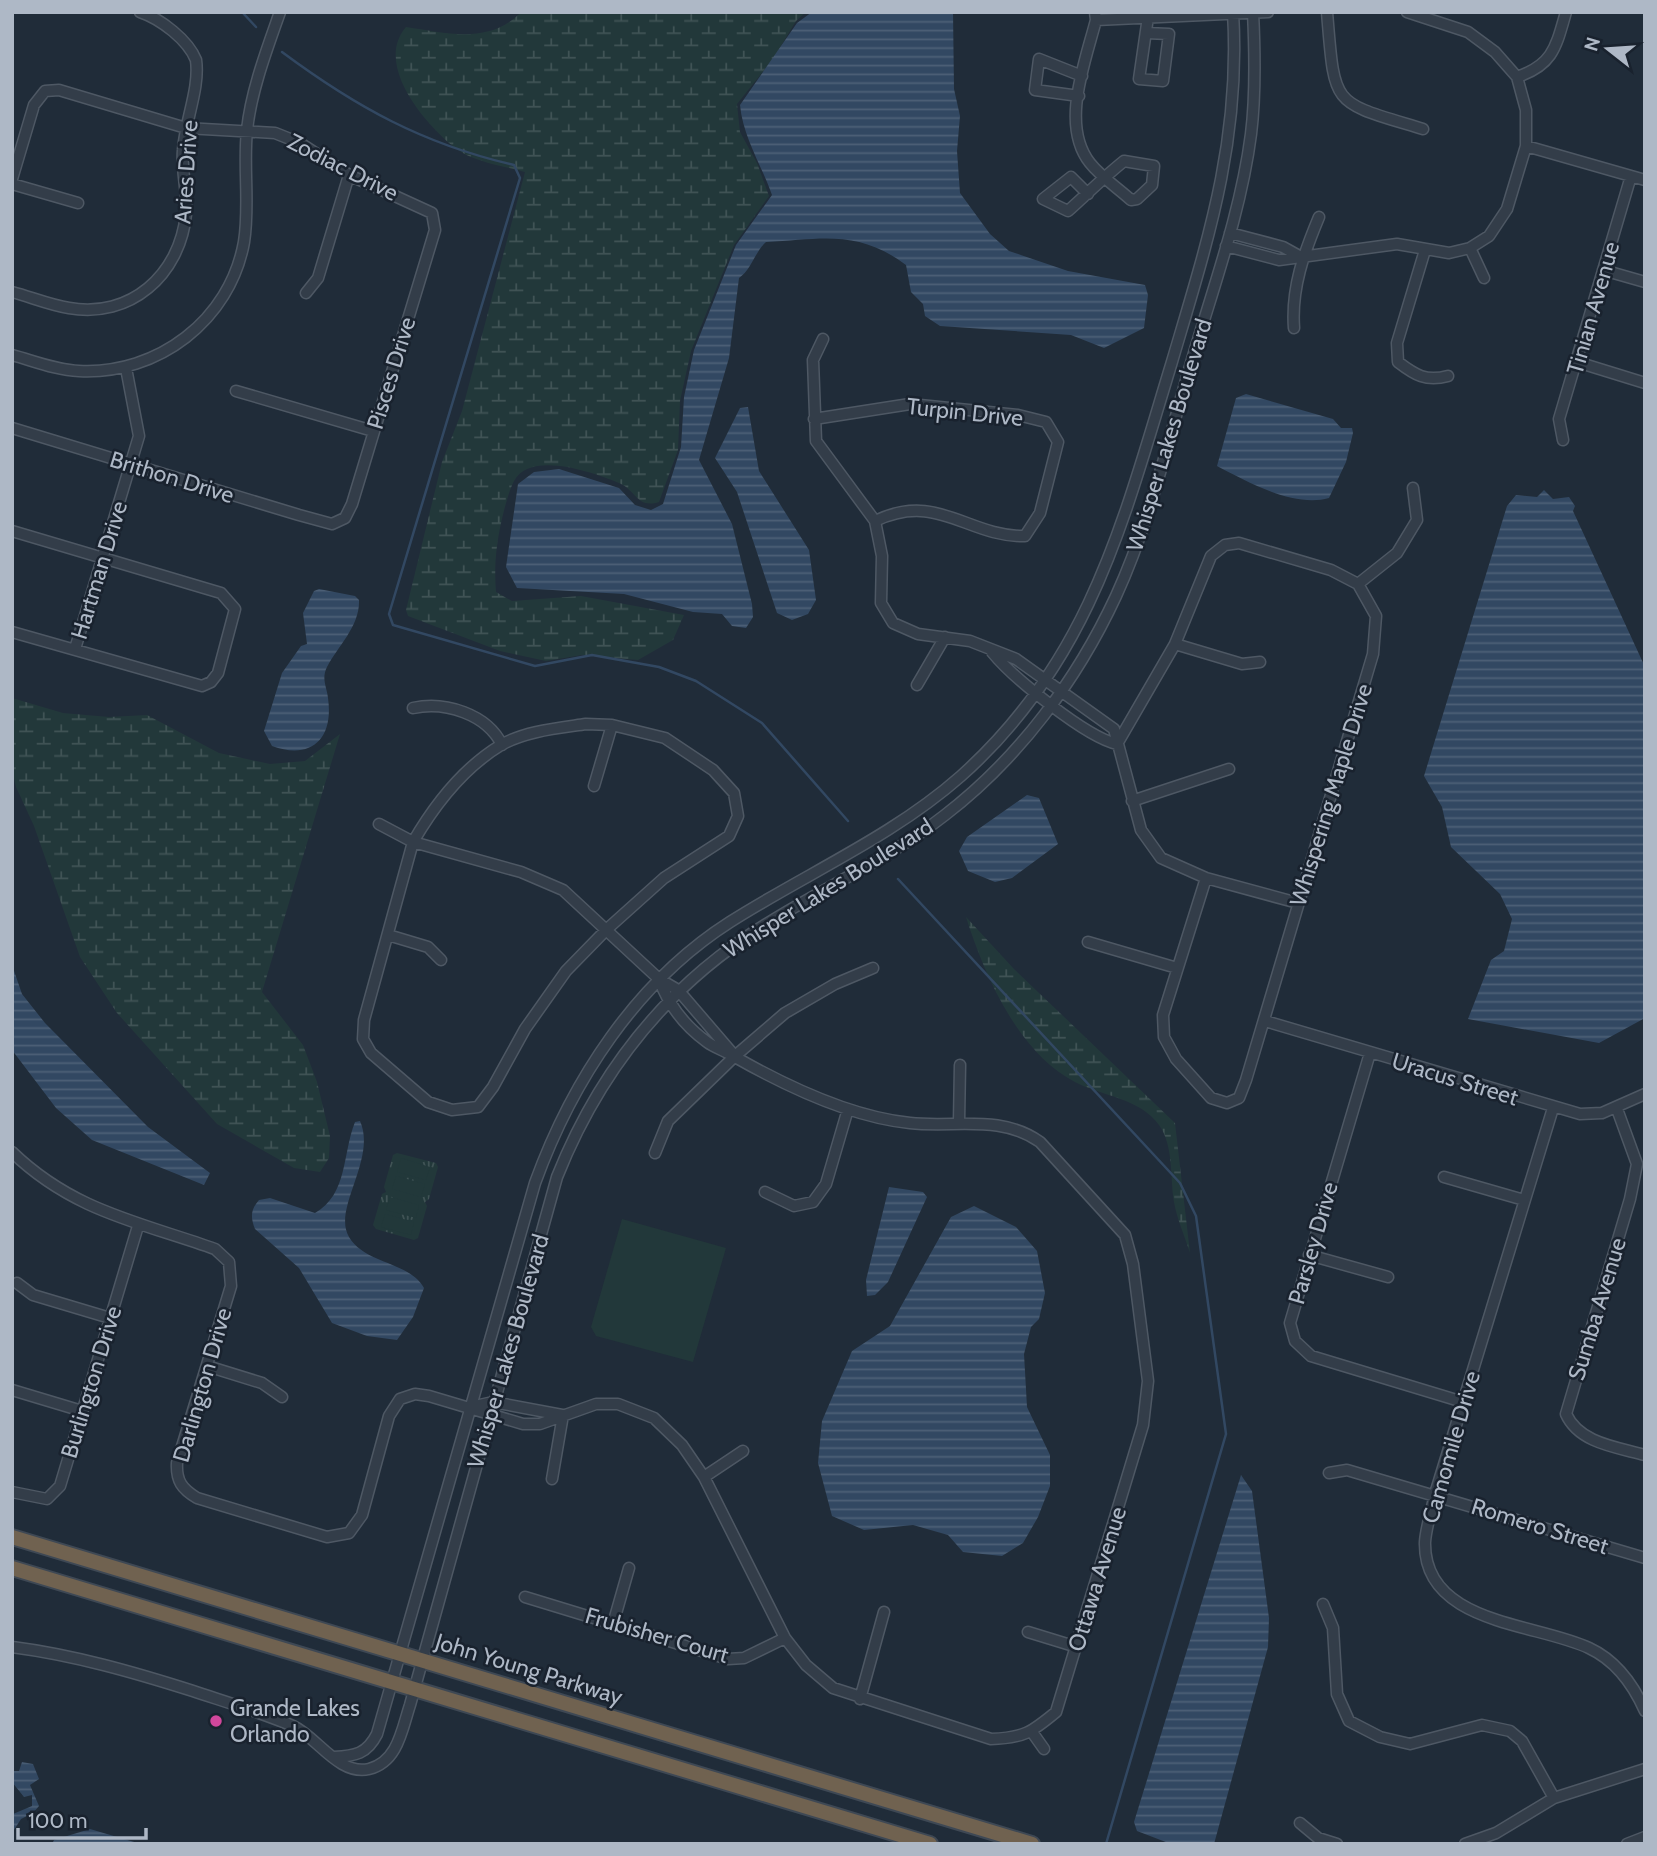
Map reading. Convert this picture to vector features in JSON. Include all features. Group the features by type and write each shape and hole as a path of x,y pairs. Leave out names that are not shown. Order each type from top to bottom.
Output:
{"highway":[{"name":"John Young Parkway","path":"12,1537 1032,1844"},
{"path":"12,1568 930,1844"}],"street":[{"name":"Aries Drive","path":"12,292 69,309 104,310 135,299 163,275 180,242 186,213 183,152 197,71 194,55 160,21 140,12"},
{"path":"12,355 77,371 126,368 158,356 188,337 216,308 230,284 244,239 247,131 280,12"},
{"path":"1088,194 1104,176 1124,161 1154,166 1152,185 1137,200 1131,200 1104,176 1090,163 1078,143 1073,121 1095,16 1148,17 1167,14 1182,18 1268,12"},
{"path":"1327,12 1332,78 1340,96 1353,107 1423,129"},
{"path":"1226,246 1279,260 1398,244 1449,253 1470,248 1489,236 1507,209 1526,146 1526,110 1517,78 1495,52 1468,32 1408,12"},
{"path":"1517,78 1536,71 1554,52 1566,12"},
{"name":"Whisper Lakes Boulevard","path":"333,1757 356,1769 369,1769 387,1760 397,1745 556,1177 584,1114 618,1059 678,990 735,943 904,846 984,782 1052,704 1094,639 1117,594 1155,485 1230,233 1251,133 1255,71 1253,13"},
{"name":"Whisper Lakes Boulevard","path":"333,1757 355,1756 370,1747 394,1682 535,1183 562,1116 587,1072 621,1022 659,979 726,925 872,841 961,775 1000,736 1036,692 1096,593 1114,551 1221,191 1236,77 1233,14"},
{"path":"1146,33 1169,34 1163,81 1139,79 1148,17"},
{"path":"1079,96 1035,90 1039,59 1082,76"},
{"name":"Zodiac Drive","path":"12,181 34,105 45,91 59,90 186,128 275,133 300,143 349,175 432,213"},
{"path":"1526,146 1645,180"},
{"path":"306,293 318,278 349,175"},
{"name":"Tinian Avenue","path":"1563,440 1559,419 1631,176"},
{"path":"12,181 78,203"},
{"name":"Pisces Drive","path":"332,524 345,518 352,504 435,230 432,213"},
{"path":"1294,328 1293,308 1302,257 1319,217"},
{"path":"1230,233 1283,247 1302,257"},
{"path":"1470,248 1483,278"},
{"path":"1425,250 1396,343 1398,362 1417,377 1437,379 1448,376"},
{"path":"1603,270 1645,282"},
{"path":"823,339 813,360 816,441 875,520 882,556 881,603 893,623 918,634 970,640 992,652 1016,659 1114,729 1140,830 1161,858 1206,878 1298,903"},
{"path":"1577,362 1645,383"},
{"name":"Hartman Drive","path":"75,649 139,430 126,368"},
{"path":"236,391 373,431"},
{"name":"Turpin Drive","path":"814,419 910,404 1018,415 1046,422 1058,442 1040,513 1025,536 1001,536 936,510 895,511 875,520"},
{"name":"Brithon Drive","path":"12,428 332,524"},
{"path":"1136,479 1155,485"},
{"path":"1117,744 1175,644 1210,556 1225,545 1239,543 1331,570 1358,584 1397,553 1417,520 1413,488"},
{"path":"12,531 221,593 229,598 235,609 218,673 211,682 202,686 12,632"},
{"name":"Whispering Maple Drive","path":"1206,878 1163,1015 1164,1037 1176,1059 1211,1098 1227,1103 1239,1098 1265,1021 1373,654 1376,616 1358,584"},
{"path":"917,685 945,637"},
{"path":"1175,644 1242,664 1260,662"},
{"path":"992,652 1007,671 1105,741 1117,744"},
{"path":"412,708 432,704 482,720 494,730 502,745"},
{"path":"586,724 612,725 665,738 713,770 734,793 738,816 729,836 664,878 606,930 566,971 538,1010 493,1087 478,1107 452,1110 428,1101 371,1053 363,1040 364,1020 413,842 428,816 453,783 502,745 546,730 586,724"},
{"path":"594,786 612,725"},
{"path":"1132,801 1229,769"},
{"name":"Ottawa Avenue","path":"379,824 413,842 521,872 563,890 659,979 678,990 735,1056"},
{"path":"388,936 428,947 441,960"},
{"path":"1088,942 1177,968"},
{"path":"656,1153 668,1121 735,1056 785,1013 835,984 873,968"},
{"name":"Ottawa Avenue","path":"659,979 667,1001 708,1043 751,1067 848,1108 910,1123 959,1122 996,1125 1026,1132 1040,1142 1125,1235 1133,1264 1148,1381 1143,1425 1056,1712 1032,1732"},
{"name":"Uracus Street","path":"1265,1021 1580,1114 1602,1114 1645,1094"},
{"name":"Parsley Drive","path":"1370,1053 1290,1323 1295,1341 1311,1356 1463,1402"},
{"path":"959,1122 960,1065"},
{"path":"765,1192 794,1206 813,1202 826,1184 848,1108"},
{"name":"Camomile Drive","path":"1553,1108 1435,1494 1425,1543 1432,1570 1444,1590 1462,1608 1589,1648 1616,1666 1637,1693 1645,1711"},
{"name":"Sumba Avenue","path":"1617,1109 1630,1138 1637,1164 1630,1199 1566,1415 1572,1428 1596,1441 1645,1455"},
{"name":"Darlington Drive","path":"12,1152 61,1191 138,1226 215,1249 229,1262 231,1286 177,1463 176,1476 184,1490 197,1498 327,1537 349,1533 362,1515 390,1416 400,1399 415,1394 470,1407"},
{"path":"1444,1177 1524,1200"},
{"name":"Burlington Drive","path":"12,1492 42,1500 56,1493 138,1226"},
{"path":"518,1241 536,1248"},
{"path":"1309,1255 1388,1277"},
{"path":"17,1283 33,1295 110,1318"},
{"path":"207,1366 262,1383 282,1397"},
{"path":"12,1390 82,1411"},
{"path":"470,1407 493,1402 563,1415"},
{"path":"470,1407 489,1416 523,1424 540,1424 596,1404 618,1404 654,1418 682,1445 704,1478 785,1638 806,1665 833,1688 860,1699 992,1739 1015,1738 1032,1732 1044,1749"},
{"path":"552,1479 563,1415"},
{"path":"704,1478 743,1451"},
{"name":"Romero Street","path":"1329,1473 1347,1470 1645,1558"},
{"path":"613,1624 629,1568"},
{"name":"Frubisher Court","path":"525,1597 728,1660 744,1658 785,1638"},
{"path":"1323,1604 1333,1628 1336,1694 1349,1721 1380,1737 1410,1744 1482,1725 1510,1731 1522,1741 1554,1798"},
{"path":"860,1699 884,1612"},
{"path":"1028,1632 1077,1647"},
{"path":"12,1647 53,1652 111,1666 254,1711 296,1728 333,1757"},
{"path":"1465,1844 1496,1833 1554,1798 1645,1769"},
{"path":"1300,1823 1318,1838 1338,1844"},
{"path":"1627,1844 1645,1837"}],"green space":[{"path":"521,12 806,12 796,21 773,59 737,104 740,132 757,163 769,196 734,245 691,351 680,401 678,450 659,502 641,501 625,486 594,474 548,465 522,472 514,481 505,507 497,549 496,592 512,601 581,596 684,615 673,640 638,660 582,655 546,661 500,651 408,616 406,610 442,462 462,411 525,172 488,163 461,152 429,123 407,92 399,75 396,58 398,42 406,27 452,34 482,33 509,22"},
{"path":"12,698 63,713 109,717 147,715 219,753 270,764 305,761 340,734 262,992 303,1045 317,1082 330,1136 329,1158 320,1172 294,1168 217,1124 117,1013 80,957 34,826 16,787 12,770"},
{"path":"966,917 1014,969 1175,1123 1190,1253 1174,1202 1171,1162 1164,1133 1159,1125 1151,1116 1131,1103 1075,1082 1036,1052 1020,1032 993,987"},
{"path":"397,1153 436,1163 438,1167 429,1199 425,1202 427,1206 418,1238 414,1240 376,1229 373,1225 382,1194 386,1192 384,1187 393,1155"},
{"path":"401,1158 430,1167 426,1180 397,1172"},
{"path":"396,1176 425,1184 421,1197 392,1189"},
{"path":"390,1197 419,1205 416,1218 386,1210"},
{"path":"385,1214 414,1222 411,1235 381,1227"},
{"path":"622,1219 726,1248 693,1362 596,1336 591,1327"}],"water":[{"path":"812,12 953,12 954,89 960,116 957,151 960,193 990,234 1009,251 1068,271 1145,285 1148,295 1144,328 1104,348 1071,335 940,326 925,316 923,304 911,292 906,265 872,246 855,241 822,238 766,242 739,278 729,358 699,460 732,524 752,604 753,617 746,628 732,626 722,614 693,612 624,594 517,588 506,567 518,484 534,472 559,469 619,488 635,505 651,510 663,504 681,447 684,397 694,350 736,245 772,195 749,139 740,105 797,23"},
{"path":"1246,394 1333,419 1341,428 1352,428 1346,462 1329,498 1301,499 1272,492 1217,466 1236,398"},
{"path":"748,407 759,471 809,550 816,600 808,614 792,620 777,613 737,492 715,458 740,408"},
{"path":"1544,490 1553,499 1569,497 1575,506 1573,511 1645,667 1645,1018 1599,1043 1468,1019 1491,960 1504,951 1512,919 1500,894 1451,847 1442,807 1424,776 1507,506 1516,495 1537,497"},
{"path":"319,589 355,596 359,600 358,609 352,627 325,671 329,713 323,735 308,748 286,750 272,746 264,731 282,673 301,646 307,644 303,613 314,591"},
{"path":"1027,795 1039,798 1058,844 1012,878 995,882 968,871 959,851 967,837"},
{"path":"12,965 22,994 45,1023 148,1127 210,1173 204,1185 92,1140 56,1108 12,1050"},
{"path":"360,1121 364,1136 363,1151 346,1212 345,1226 349,1237 366,1253 408,1273 424,1288 413,1317 397,1340 367,1336 332,1323 299,1268 255,1229 252,1221 254,1207 259,1200 270,1198 315,1213 326,1205 339,1185 355,1122"},
{"path":"889,1187 923,1192 927,1197 888,1282 875,1295 867,1296 866,1280"},
{"path":"974,1206 1016,1227 1037,1251 1045,1293 1039,1319 1031,1327 1024,1354 1027,1407 1050,1455 1050,1486 1038,1517 1023,1543 1002,1556 963,1552 948,1535 913,1525 864,1530 832,1516 818,1463 822,1421 852,1351 890,1326 951,1217"},
{"path":"1241,1475 1252,1491 1269,1618 1268,1647 1214,1844 1171,1844 1137,1831 1134,1822"},
{"path":"22,1762 33,1764 39,1779 30,1785 39,1806 33,1813 21,1819 12,1833 13,1814 32,1806 32,1795 24,1797 12,1782 12,1771 19,1771"},
{"path":"90,1829 141,1844 52,1844 54,1840"}],"waterway":[{"path":"242,12 256,27"},
{"path":"282,52 337,90 392,121 450,146 514,165 520,178 389,614 393,625 535,666 592,655 659,667 696,681 762,723 848,821"},
{"path":"898,879 1180,1183 1196,1216 1226,1434 1106,1844"}],"place":[{"name":"Grande Lakes Orlando","path":"216,1721"}]}
